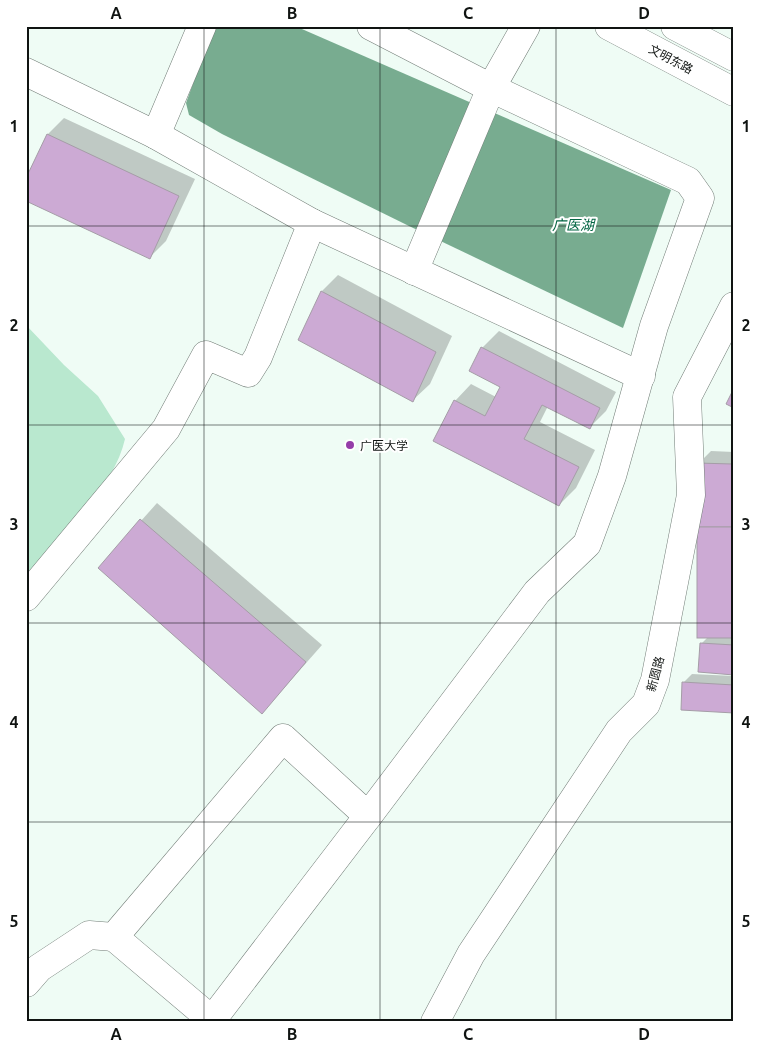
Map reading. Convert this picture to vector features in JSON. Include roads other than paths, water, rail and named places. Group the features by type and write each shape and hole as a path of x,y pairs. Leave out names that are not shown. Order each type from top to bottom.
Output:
{"street":[{"path":"156,135 202,26"},
{"path":"26,983 39,968 89,935 114,936 212,1020 537,592 587,544 612,476 654,326 700,198 688,181 491,88 370,26"},
{"path":"414,271 491,88 526,26"},
{"name":"文明东路","path":"609,26 731,81"},
{"path":"675,26 734,57"},
{"path":"26,72 156,135 312,223 641,376"},
{"path":"26,598 166,429 206,355 248,373 258,357 312,223"},
{"name":"新圆路","path":"435,1022 472,954 619,731 646,704 655,680 691,495 687,397 734,306"},
{"path":"114,936 283,738 368,816"}],"water":[{"name":"广医湖","path":"214,26 295,26 671,190 623,328 409,226 222,134 189,115 186,103"}],"place":[{"name":"广医大学","path":"350,445"}]}
